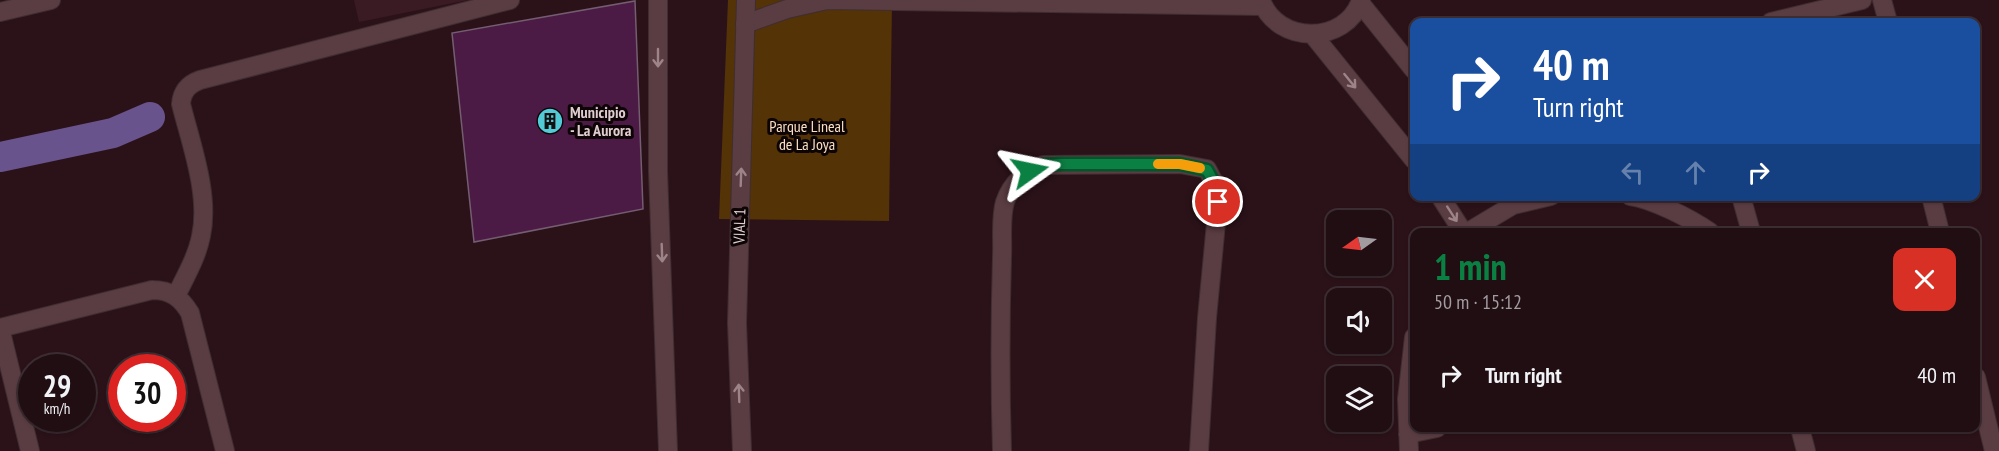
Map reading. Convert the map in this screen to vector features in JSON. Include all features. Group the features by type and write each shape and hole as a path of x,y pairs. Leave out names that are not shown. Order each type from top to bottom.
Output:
{"street":[{"path":"0,12 51,0"},
{"path":"176,296 201,238 204,221 202,193 181,104 182,97 189,86 200,80 510,0"},
{"path":"658,0 658,171 668,451"},
{"name":"VIAL 1","path":"742,451 737,323 746,0"},
{"path":"746,24 787,9 827,0 1262,3 1279,24 1301,34 1313,35 1324,33 1346,22 1361,2 1410,65"},
{"path":"1788,18 1862,0"},
{"path":"1882,0 1886,18"},
{"path":"1313,35 1410,155"},
{"path":"1002,451 1004,204 1018,179 1043,165 1132,164 1180,164 1207,170 1217,188 1218,217 1207,318 1199,451"},
{"path":"1443,201 1460,228"},
{"path":"1473,228 1510,201"},
{"path":"1648,201 1703,228"},
{"path":"1743,201 1749,228"},
{"path":"1932,201 1939,228"},
{"path":"30,451 0,328 160,290 176,296 189,313 225,451"},
{"path":"1410,372 1407,399 1409,443 1430,432"},
{"path":"1980,393 1994,451"},
{"path":"1801,432 1806,451"}],"shaded area":[{"path":"354,0 468,0 359,22"}],"green space":[{"name":"Parque Lineal de La Joya","path":"728,0 892,0 889,221 719,219"}],"building":[{"name":"Municipio - La Aurora","path":"635,1 643,209 474,242 452,33"}],"waterway":[{"path":"0,157 113,133 150,117"}],"slow traffic":[{"path":"1158,164 1180,164 1200,168"}],"place":[{"name":"Municipio - La Aurora","path":"550,121"}],"route":[{"path":"1030,171 1043,165 1061,164 1180,164 1207,170 1217,188 1218,202"}]}
